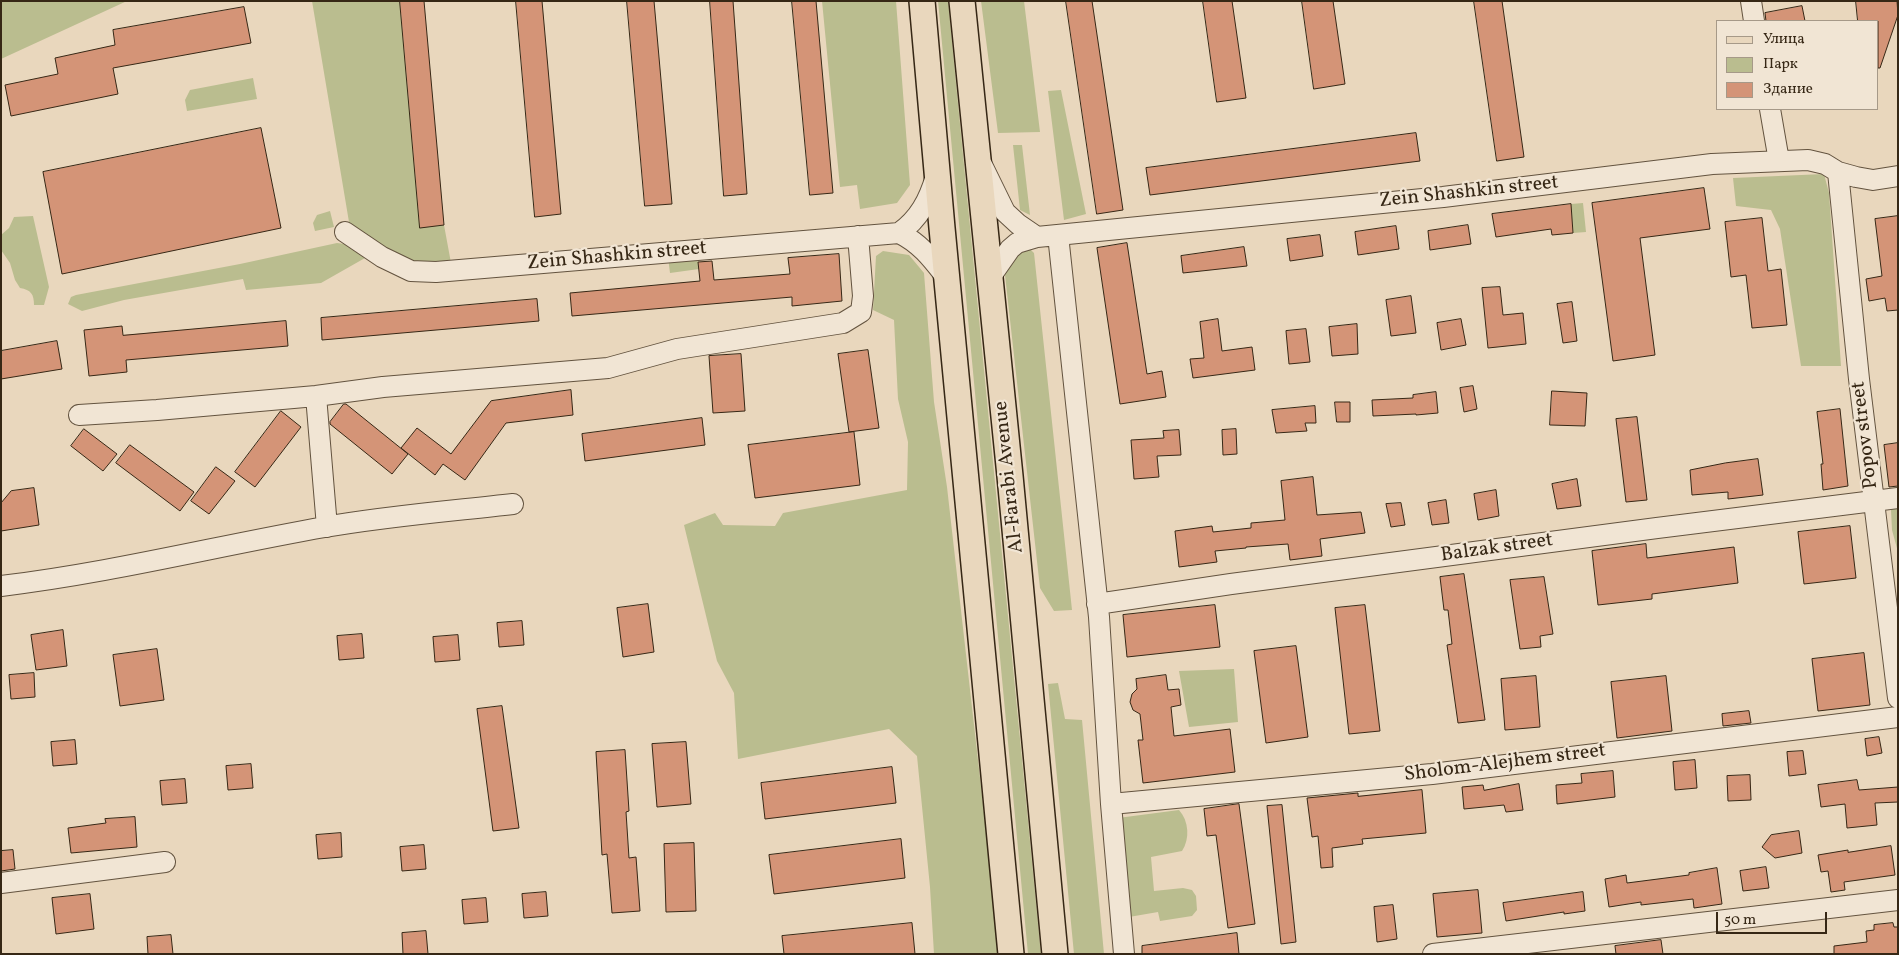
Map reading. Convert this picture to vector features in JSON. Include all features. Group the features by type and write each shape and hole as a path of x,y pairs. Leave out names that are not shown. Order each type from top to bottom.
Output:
{"main road":[{"path":"922,1 946,277 1011,954"},
{"name":"Al-Farabi Avenue","path":"962,1 1031,690 1055,954"}],"street":[{"path":"1751,1 1754,20"},
{"path":"1770,110 1779,161"},
{"path":"978,159 1004,212 1037,237"},
{"name":"Zein Shashkin street","path":"989,279 1010,249 1017,243 1037,237 1443,197 1712,164 1808,160 1825,164 1838,172 1856,178 1873,180 1898,176"},
{"name":"Popov street","path":"1838,172 1859,379 1898,698"},
{"path":"937,173 930,196 922,211 911,225 899,233 913,240 924,250 946,277"},
{"name":"Zein Shashkin street","path":"345,232 382,257 411,271 436,272 899,233"},
{"path":"1058,235 1079,419 1097,604 1124,954"},
{"path":"79,414 157,410 316,396 383,387 608,368 676,349 843,323 861,312 863,296 858,236"},
{"path":"316,396 326,527"},
{"name":"Balzak street","path":"1097,604 1231,584 1898,498"},
{"path":"1,586 36,582 159,560 326,527 513,504"},
{"name":"Sholom-Alejhem street","path":"1111,804 1432,774 1898,718"},
{"path":"1,883 165,862"},
{"path":"1433,954 1898,900"}],"green space":[{"path":"1,1 127,1 1,59"},
{"path":"312,1 400,1 420,227 444,225 451,263 411,264 350,228"},
{"path":"822,1 896,1 910,185 897,203 860,209 857,185 840,187"},
{"path":"938,1 948,1 1041,954 1028,954"},
{"path":"981,1 1024,1 1040,132 998,133"},
{"path":"253,78 257,99 187,111 185,100 190,90"},
{"path":"1061,90 1086,214 1064,220 1048,91"},
{"path":"1013,145 1022,145 1030,215 1020,210"},
{"path":"1824,174 1829,193 1841,366 1801,366 1780,229 1771,210 1736,206 1733,178"},
{"path":"1583,203 1586,232 1573,233 1571,204"},
{"path":"330,211 334,227 315,231 313,223 317,215"},
{"path":"33,216 49,287 44,305 34,305 31,293 20,288 15,280 10,263 1,250 1,235 9,228 14,217"},
{"path":"337,243 345,244 365,258 321,283 246,290 243,279 124,300 82,311 68,304 71,297 76,295 240,264"},
{"path":"1028,247 1034,253 1072,610 1054,611 1040,588 1004,266"},
{"path":"883,251 909,255 924,273 934,402 947,487 1000,954 934,954 930,887 917,756 889,729 738,759 734,693 717,661 684,525 715,513 723,525 775,526 783,513 907,490 908,442 898,399 894,320 873,310 876,256"},
{"path":"697,254 699,269 670,273 668,257"},
{"path":"1898,502 1898,552 1892,530 1891,510"},
{"path":"1234,669 1238,722 1189,727 1179,671"},
{"path":"1058,683 1065,719 1082,720 1104,954 1074,954 1048,684"},
{"path":"1179,810 1185,819 1187,830 1185,846 1182,851 1151,857 1154,891 1183,888 1192,890 1196,896 1197,910 1192,916 1160,921 1158,912 1129,917 1118,818"}],"building":[{"path":"400,1 424,1 444,225 420,228"},
{"path":"516,1 542,1 561,214 535,217"},
{"path":"627,1 654,1 672,204 645,206"},
{"path":"710,1 733,1 747,194 724,196"},
{"path":"792,1 816,1 833,193 810,195"},
{"path":"1066,1 1092,1 1123,210 1097,214"},
{"path":"1203,1 1232,1 1246,98 1217,102"},
{"path":"1302,1 1333,1 1345,84 1314,89"},
{"path":"1474,1 1502,1 1524,157 1497,161"},
{"path":"1856,1 1897,1 1898,15 1880,68 1879,20 1858,20"},
{"path":"1802,6 1805,20 1766,20 1765,13"},
{"path":"244,7 251,43 113,68 118,94 11,116 5,85 58,74 55,58 115,45 113,30"},
{"path":"261,128 281,228 62,274 43,172"},
{"path":"1416,133 1420,161 1150,195 1146,168"},
{"path":"1704,188 1710,229 1640,238 1655,355 1613,361 1592,203"},
{"path":"1571,204 1573,233 1552,235 1551,229 1496,237 1492,214"},
{"path":"1898,216 1898,310 1887,311 1885,298 1869,301 1866,279 1882,276 1875,219"},
{"path":"1762,218 1768,271 1781,269 1787,325 1752,328 1746,275 1731,277 1725,222"},
{"path":"1468,225 1471,244 1430,250 1428,231"},
{"path":"1396,226 1399,249 1358,255 1355,232"},
{"path":"1320,235 1323,256 1290,261 1287,239"},
{"path":"1127,243 1147,374 1162,371 1166,397 1120,404 1097,248"},
{"path":"1244,247 1247,266 1183,273 1181,256"},
{"path":"839,254 842,301 792,306 792,297 572,316 570,293 700,281 698,262 712,261 714,280 790,274 788,258"},
{"path":"1500,287 1503,315 1523,313 1526,344 1488,348 1482,288"},
{"path":"1411,296 1416,333 1391,336 1386,300"},
{"path":"537,299 539,321 322,340 321,318"},
{"path":"1572,302 1577,341 1563,343 1557,304"},
{"path":"1218,319 1222,351 1252,347 1255,370 1193,378 1190,359 1204,358 1200,322"},
{"path":"1461,319 1466,345 1441,350 1437,323"},
{"path":"286,321 288,346 126,360 127,372 89,376 84,330 122,326 123,335"},
{"path":"1357,324 1358,354 1332,356 1329,327"},
{"path":"1306,329 1310,362 1289,364 1286,331"},
{"path":"57,341 62,369 1,379 1,351"},
{"path":"868,350 879,428 849,432 838,354"},
{"path":"741,354 745,411 713,413 709,356"},
{"path":"1473,386 1477,409 1464,412 1460,388"},
{"path":"571,390 573,415 506,423 465,480 443,464 435,475 401,448 417,428 451,454 491,401"},
{"path":"1552,391 1587,393 1585,426 1550,425"},
{"path":"1436,392 1438,413 1373,416 1372,400 1413,398 1413,395"},
{"path":"1335,402 1350,402 1350,422 1337,422"},
{"path":"344,404 408,454 392,474 330,424"},
{"path":"1315,406 1316,423 1305,423 1307,431 1276,433 1272,410"},
{"path":"1840,409 1848,486 1823,490 1821,464 1823,464 1817,412"},
{"path":"281,411 301,427 255,487 235,472"},
{"path":"1637,417 1647,500 1626,502 1616,419"},
{"path":"702,418 705,445 585,461 582,434"},
{"path":"84,429 117,454 103,471 71,446"},
{"path":"1236,429 1237,454 1223,455 1222,430"},
{"path":"1179,430 1181,455 1157,456 1159,477 1134,479 1131,440 1164,438 1163,431"},
{"path":"854,432 860,485 755,498 748,445"},
{"path":"1898,443 1898,486 1889,487 1884,445"},
{"path":"130,445 194,492 180,511 116,463"},
{"path":"1758,459 1763,495 1728,499 1728,492 1692,495 1690,470"},
{"path":"216,467 235,481 209,514 191,501"},
{"path":"1313,477 1317,515 1361,512 1365,533 1320,539 1322,556 1290,560 1288,544 1246,547 1215,551 1217,562 1179,567 1175,531 1212,526 1213,532 1251,528 1251,523 1285,520 1281,481"},
{"path":"1577,479 1581,506 1557,509 1552,484"},
{"path":"34,488 39,525 1,531 1,503 11,491"},
{"path":"1496,490 1499,516 1478,520 1474,494"},
{"path":"1446,500 1449,523 1432,525 1428,503"},
{"path":"1401,503 1405,525 1391,527 1386,504"},
{"path":"1850,526 1856,578 1804,584 1798,532"},
{"path":"1646,544 1647,558 1734,547 1738,583 1652,594 1652,599 1598,605 1592,551"},
{"path":"1464,574 1485,720 1458,723 1447,645 1452,644 1448,610 1444,610 1440,577"},
{"path":"1544,577 1553,634 1540,636 1541,647 1520,649 1510,580"},
{"path":"648,604 654,652 623,657 617,608"},
{"path":"1215,605 1220,647 1127,657 1123,615"},
{"path":"1365,605 1380,731 1349,734 1335,608"},
{"path":"522,621 524,645 499,647 497,623"},
{"path":"63,630 67,666 36,670 31,635"},
{"path":"362,634 364,658 339,660 337,636"},
{"path":"458,635 460,660 435,662 433,637"},
{"path":"1296,646 1308,737 1266,743 1254,651"},
{"path":"157,649 164,700 120,706 113,655"},
{"path":"1864,653 1870,705 1818,711 1812,659"},
{"path":"34,673 35,697 11,699 9,675"},
{"path":"1166,675 1168,690 1179,689 1181,705 1171,707 1174,736 1230,729 1235,772 1143,783 1138,740 1143,740 1140,714 1133,710 1130,702 1132,694 1137,689 1136,679"},
{"path":"1536,676 1540,727 1505,730 1501,679"},
{"path":"1666,676 1672,731 1617,738 1611,682"},
{"path":"502,706 519,828 493,831 477,709"},
{"path":"1749,711 1751,723 1723,726 1722,714"},
{"path":"1879,737 1882,753 1867,756 1865,739"},
{"path":"75,740 77,764 53,766 51,742"},
{"path":"686,742 691,804 657,807 652,744"},
{"path":"625,750 629,811 626,812 629,858 636,857 640,911 612,913 607,854 602,855 596,752"},
{"path":"1803,751 1806,774 1789,776 1787,752"},
{"path":"1695,760 1697,788 1675,790 1673,762"},
{"path":"251,764 253,788 228,790 226,766"},
{"path":"892,767 896,803 765,819 761,783"},
{"path":"1613,771 1615,797 1557,804 1556,785 1582,783 1581,774"},
{"path":"1750,775 1751,800 1728,801 1727,776"},
{"path":"185,779 187,803 162,805 160,781"},
{"path":"1857,780 1859,790 1898,787 1898,802 1875,803 1877,825 1847,828 1845,804 1821,807 1818,785"},
{"path":"1519,784 1523,810 1506,812 1504,805 1464,809 1462,787 1483,785 1484,790"},
{"path":"1422,790 1426,833 1362,839 1363,844 1332,848 1333,867 1321,868 1318,836 1312,837 1307,798 1358,793 1358,796"},
{"path":"1239,804 1255,924 1228,928 1216,835 1207,836 1204,809"},
{"path":"1282,805 1296,942 1281,944 1267,806"},
{"path":"135,817 137,847 71,853 68,828 106,823 105,819"},
{"path":"1799,831 1802,853 1775,858 1762,847 1771,835"},
{"path":"341,833 342,857 318,859 316,835"},
{"path":"901,839 905,878 774,894 769,855"},
{"path":"694,843 696,911 666,912 664,844"},
{"path":"424,845 426,869 402,871 400,847"},
{"path":"1891,846 1895,875 1844,882 1845,890 1831,892 1828,871 1821,872 1818,855"},
{"path":"13,850 15,869 1,871 1,851"},
{"path":"1766,867 1769,888 1743,891 1740,871"},
{"path":"1717,868 1722,904 1694,908 1693,899 1641,905 1641,902 1609,907 1605,879 1626,875 1627,883 1689,875 1689,873"},
{"path":"1478,890 1482,933 1437,937 1433,894"},
{"path":"546,892 548,916 524,918 522,894"},
{"path":"1583,892 1585,911 1564,914 1564,912 1506,921 1503,903"},
{"path":"90,894 94,929 56,934 52,898"},
{"path":"486,898 488,922 464,924 462,900"},
{"path":"1393,905 1397,939 1377,942 1374,907"},
{"path":"912,923 915,954 784,954 782,936"},
{"path":"1893,923 1894,927 1898,927 1898,954 1834,954 1834,946 1867,942 1866,931 1874,930 1874,925"},
{"path":"426,931 428,954 403,954 402,933"},
{"path":"1237,933 1239,954 1142,954 1142,946"},
{"path":"171,935 173,954 148,954 147,937"},
{"path":"1661,940 1663,954 1616,954 1615,946"}]}
